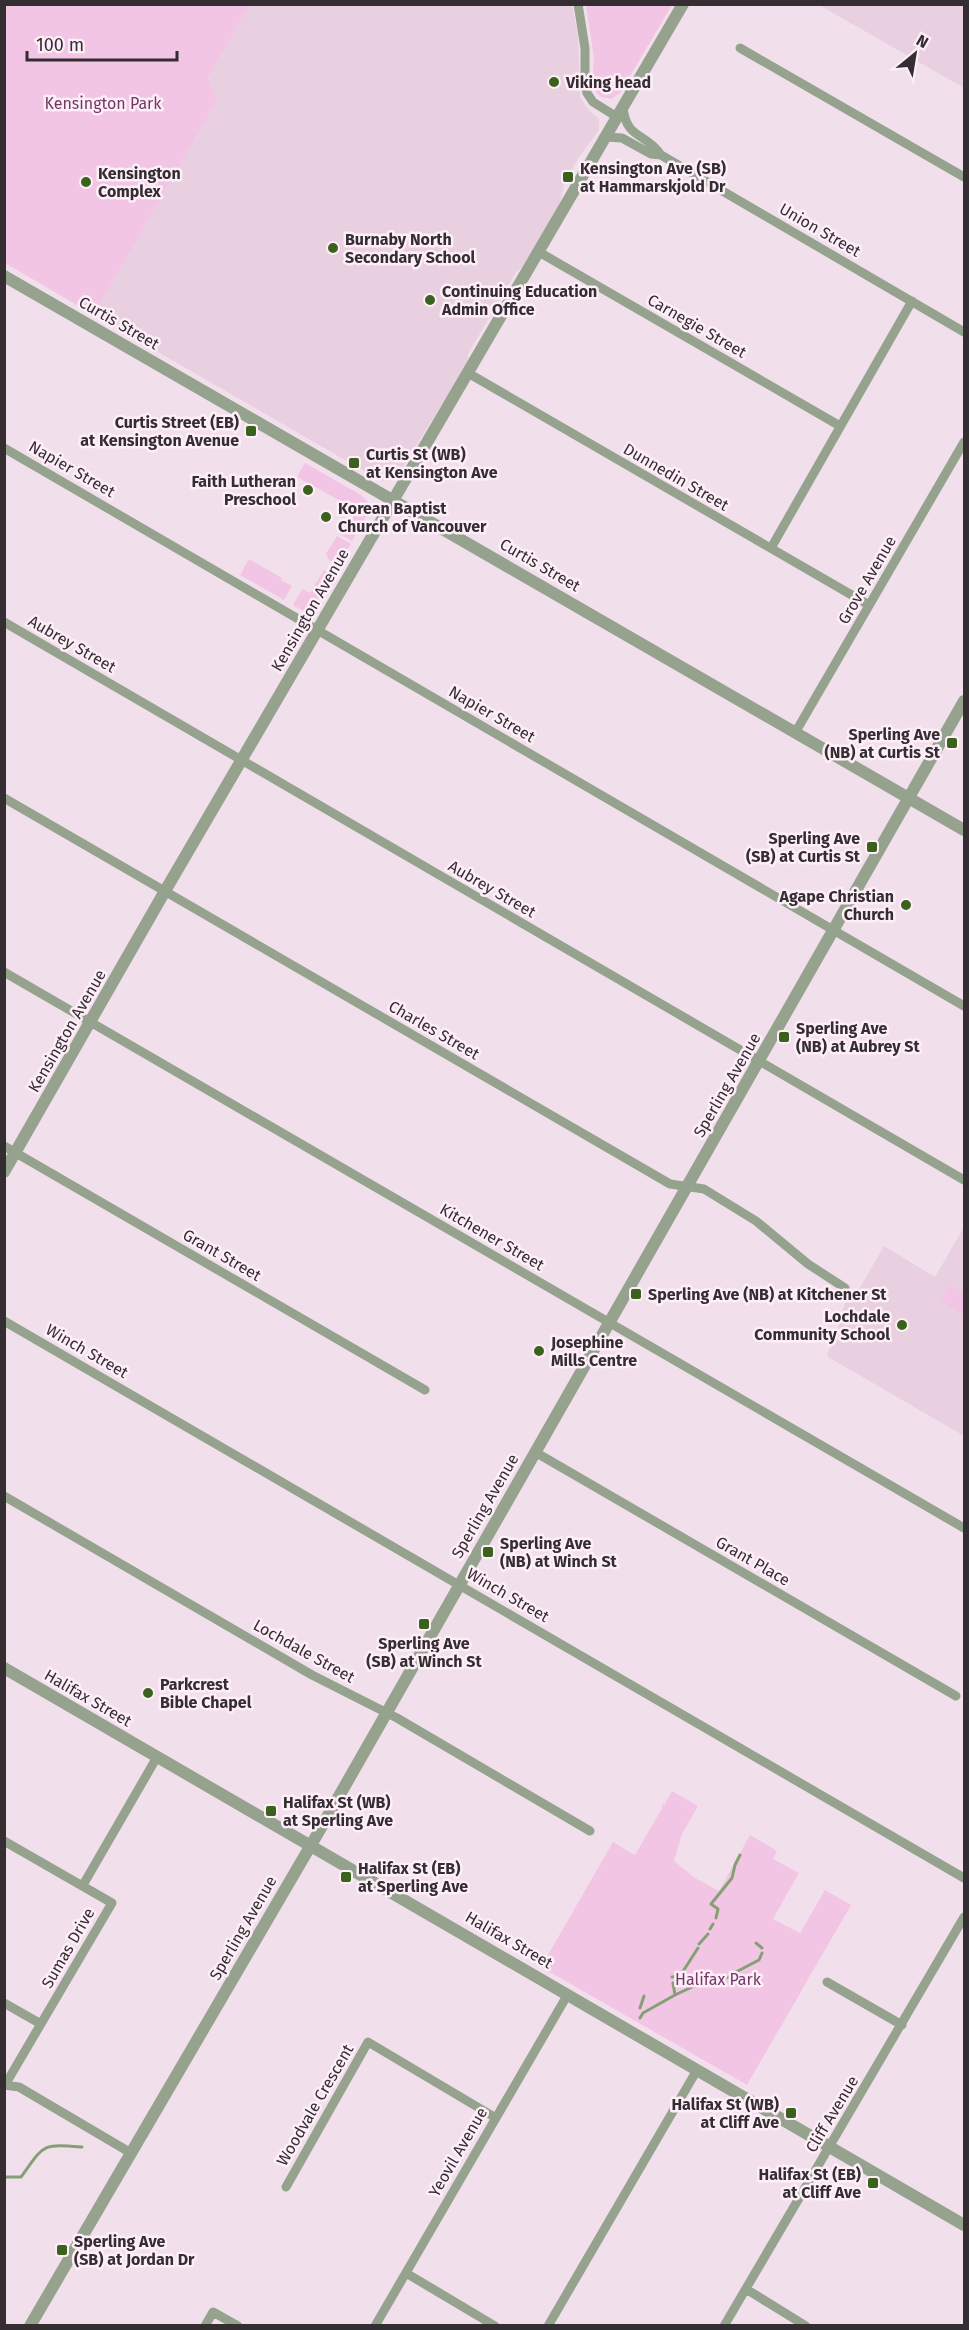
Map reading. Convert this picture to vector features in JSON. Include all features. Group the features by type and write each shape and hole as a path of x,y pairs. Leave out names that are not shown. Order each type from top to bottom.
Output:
{"street":[{"path":"578,4 585,48 587,93 593,102 620,112"},
{"name":"Kensington Avenue","path":"4,1172 10,1149 91,1022 165,891 683,4"},
{"path":"740,48 964,177"},
{"name":"Union Street","path":"620,112 628,127 656,148 661,155 964,332"},
{"name":"Union Street","path":"605,137 622,138 651,154 661,155"},
{"name":"Carnegie Street","path":"539,252 840,426"},
{"name":"Curtis Street","path":"4,276 964,830"},
{"path":"771,548 912,301"},
{"name":"Dunnedin Street","path":"468,373 869,606"},
{"name":"Grove Avenue","path":"795,733 964,442"},
{"name":"Napier Street","path":"4,448 964,1006"},
{"name":"Aubrey Street","path":"4,622 964,1180"},
{"name":"Sperling Avenue","path":"30,2325 310,1845 964,701"},
{"name":"Charles Street","path":"4,798 661,1179 670,1184 704,1189 742,1211 808,1264 846,1288"},
{"name":"Kitchener Street","path":"4,972 964,1527"},
{"name":"Grant Street","path":"10,1149 425,1390"},
{"name":"Winch Street","path":"4,1321 964,1878"},
{"name":"Grant Place","path":"535,1452 956,1696"},
{"name":"Lochdale Street","path":"4,1496 304,1670 386,1712 590,1831"},
{"name":"Halifax Street","path":"4,1668 697,2070 964,2222"},
{"path":"83,1885 157,1757"},
{"name":"Sumas Drive","path":"4,1841 112,1903 5,2085"},
{"name":"Cliff Avenue","path":"724,2325 964,1917"},
{"path":"827,1982 902,2025"},
{"name":"Yeovil Avenue","path":"375,2325 568,1994"},
{"path":"4,2003 41,2024"},
{"name":"Woodvale Crescent","path":"286,2187 368,2042 495,2118"},
{"path":"548,2325 697,2070"},
{"path":"5,2085 19,2087 131,2152"},
{"path":"406,2273 495,2325"},
{"path":"746,2289 806,2325"},
{"path":"205,2325 213,2312 237,2325"}],"shaded area":[{"name":"Burnaby North Secondary School","path":"250,5 572,5 578,35 580,97 587,108 599,119 599,130 579,157 564,184 560,202 468,354 468,360 455,383 400,472 392,480 378,479 94,315 217,101 208,78"},
{"path":"819,5 964,5 964,88"},
{"name":"Lochdale Community School","path":"964,1227 964,1436 828,1357 827,1353 835,1340 845,1302 855,1296 884,1246 935,1277"}],"green space":[{"name":"Kensington Park","path":"4,5 250,5 208,78 217,101 94,315 5,263"},
{"path":"586,5 672,5 620,93 611,99 601,97 592,84 594,58"},
{"path":"305,463 361,495 368,502 370,509 352,541 338,533 343,525 347,527 357,510 297,477"},
{"path":"337,536 351,544 338,565 329,560 326,554"},
{"path":"249,559 292,586 284,600 240,575"},
{"path":"324,570 332,575 309,614 293,605 302,589 310,593"},
{"path":"950,1285 964,1293 964,1316 941,1301"},
{"name":"Halifax Park","path":"672,1791 698,1806 682,1834 674,1861 695,1878 719,1891 750,1835 777,1851 773,1859 799,1873 773,1919 800,1933 825,1890 851,1905 747,2085 541,1967 613,1842 635,1855 662,1808 662,1804 664,1805"}],"waterway":[{"path":"716,1918 718,1909 711,1904 732,1878 740,1855"},
{"path":"710,1929 713,1924"},
{"path":"699,1944 708,1934"},
{"path":"756,1943 762,1948"},
{"path":"672,1977 680,1976 698,1948"},
{"path":"734,1973 759,1960 762,1953"},
{"path":"675,1995 709,1979 730,1977"},
{"path":"640,2018 643,2013 675,1995 673,1983"},
{"path":"640,2008 644,1996"},
{"path":"4,2177 21,2177 45,2148 51,2146 82,2147"}],"place":[{"name":"Viking head","path":"554,82"},
{"name":"Kensington Ave (SB) at Hammarskjold Dr","path":"568,177"},
{"name":"Kensington Complex","path":"86,182"},
{"name":"Burnaby North Secondary School","path":"333,248"},
{"name":"Continuing Education Admin Office","path":"430,300"},
{"name":"Curtis Street (EB) at Kensington Avenue","path":"251,431"},
{"name":"Curtis St (WB) at Kensington Ave","path":"354,463"},
{"name":"Faith Lutheran Preschool","path":"308,490"},
{"name":"Korean Baptist Church of Vancouver","path":"326,517"},
{"name":"Sperling Ave (NB) at Curtis St","path":"952,743"},
{"name":"Sperling Ave (SB) at Curtis St","path":"872,847"},
{"name":"Agape Christian Church","path":"906,905"},
{"name":"Sperling Ave (NB) at Aubrey St","path":"784,1037"},
{"name":"Sperling Ave (NB) at Kitchener St","path":"636,1294"},
{"name":"Lochdale Community School","path":"902,1325"},
{"name":"Josephine Mills Centre","path":"539,1351"},
{"name":"Sperling Ave (NB) at Winch St","path":"488,1552"},
{"name":"Sperling Ave (SB) at Winch St","path":"424,1624"},
{"name":"Parkcrest Bible Chapel","path":"148,1693"},
{"name":"Halifax St (WB) at Sperling Ave","path":"271,1811"},
{"name":"Halifax St (EB) at Sperling Ave","path":"346,1877"},
{"name":"Halifax St (WB) at Cliff Ave","path":"791,2113"},
{"name":"Halifax St (EB) at Cliff Ave","path":"873,2183"},
{"name":"Sperling Ave (SB) at Jordan Dr","path":"62,2250"}]}
